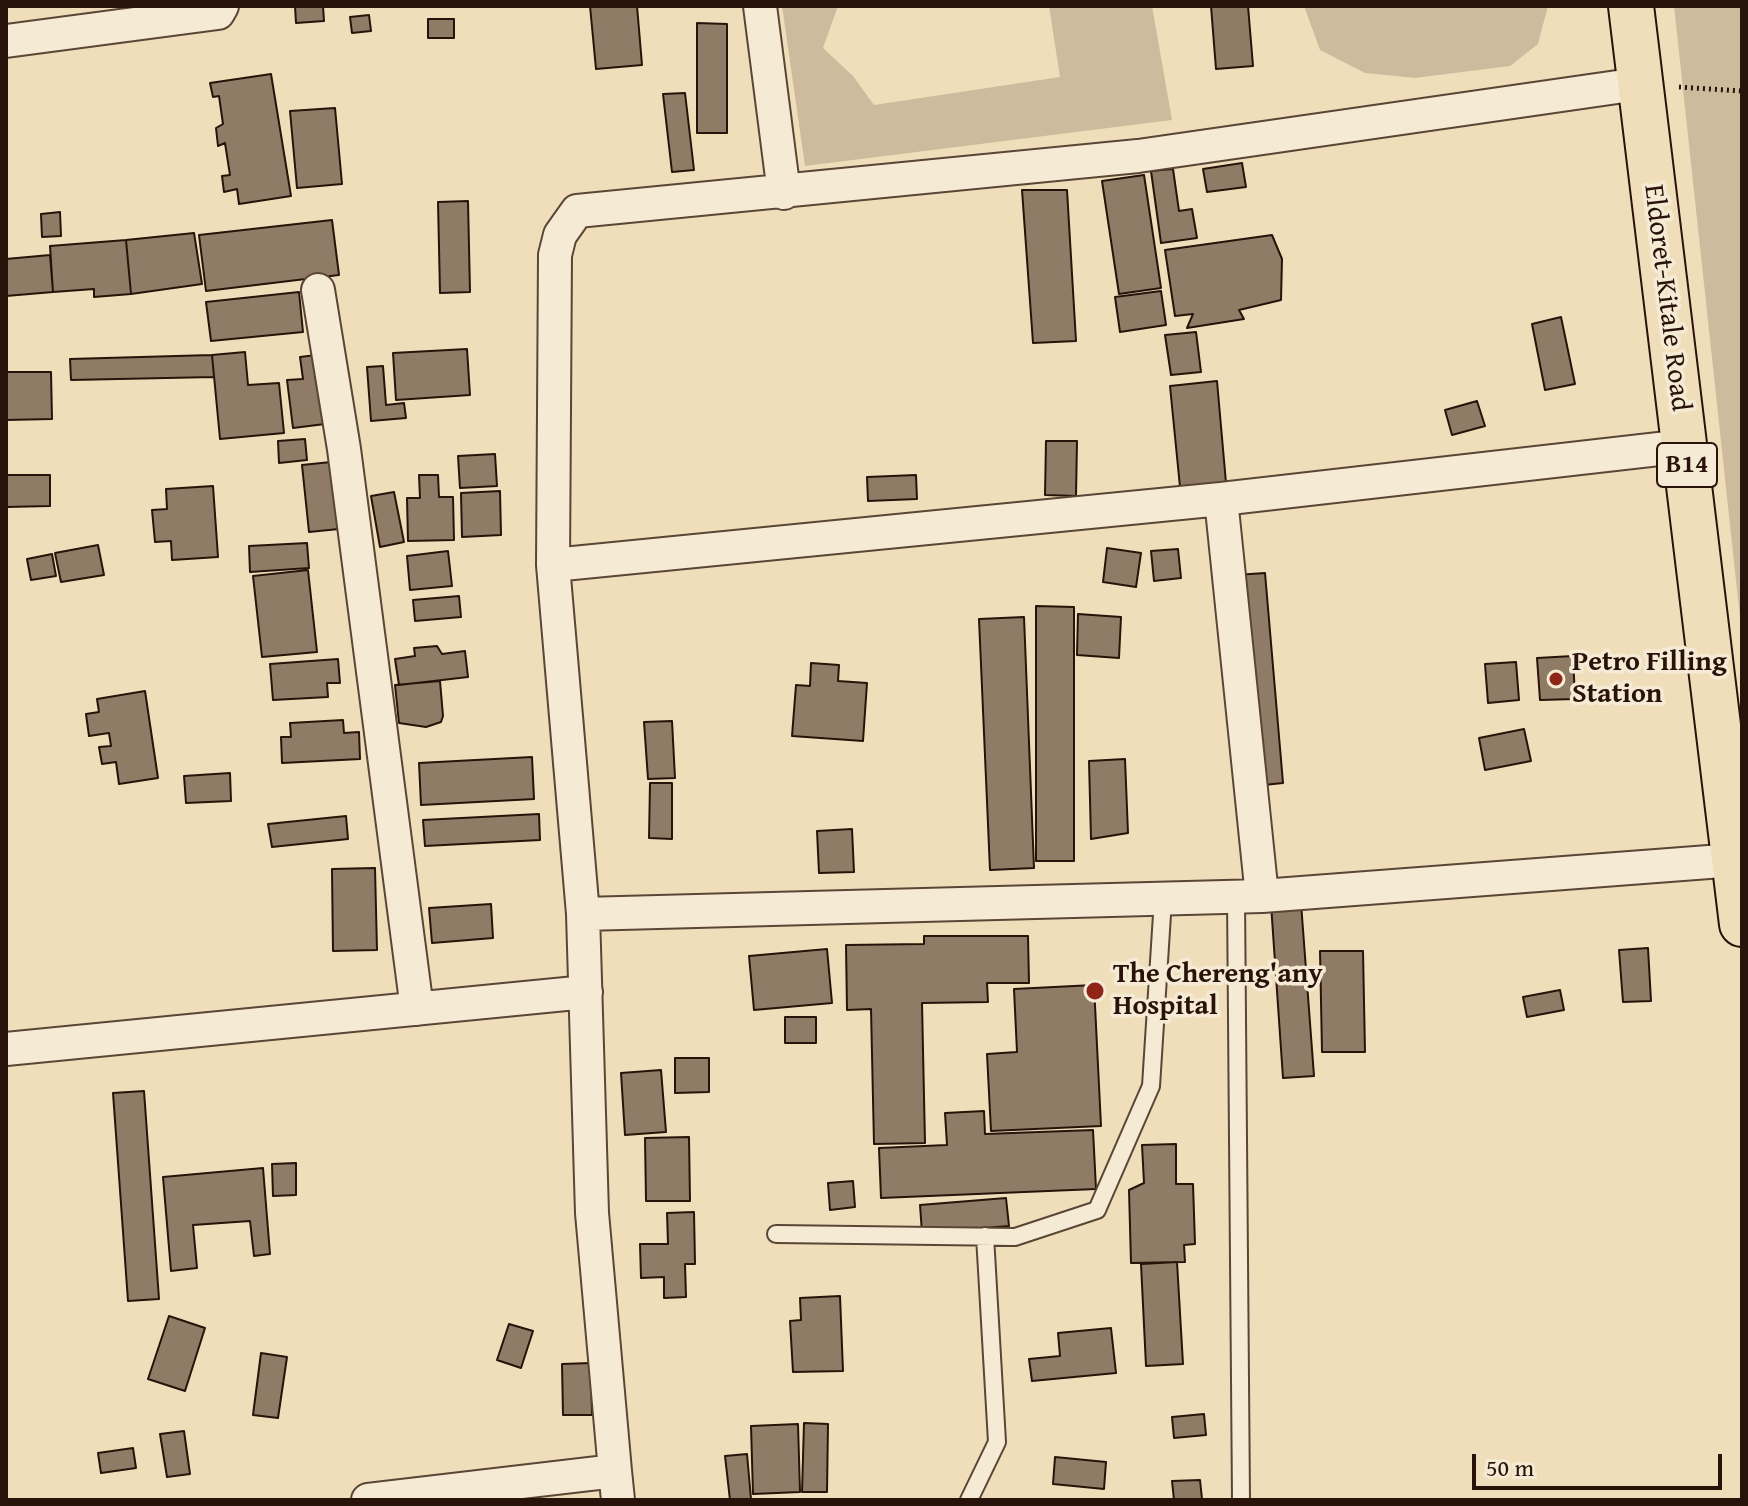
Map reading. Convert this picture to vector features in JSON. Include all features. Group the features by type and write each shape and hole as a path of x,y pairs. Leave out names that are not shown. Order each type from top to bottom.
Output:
{"highway":[{"name":"Eldoret-Kitale Road","path":"1631,6 1638,84 1742,924"}],"street":[{"path":"6,41 218,13 222,6"},
{"path":"760,6 784,193"},
{"path":"368,1500 616,1486 592,1213 583,914 553,565 555,255 560,235 577,211 1138,156 1638,84"},
{"path":"318,290 346,465 417,1009"},
{"path":"553,565 1221,499 1685,446"},
{"path":"1221,499 1249,896"},
{"path":"583,914 1249,896 1735,860"},
{"path":"6,1049 586,992"}],"lane":[{"path":"1241,1500 1249,896"},
{"path":"776,1234 1015,1237 1097,1210 1151,1086 1163,899"},
{"path":"969,1500 997,1442 985,1236"}],"path":[{"path":"1638,84 1742,91"}],"shaded area":[{"path":"782,6 838,6 823,48 853,76 874,105 1060,77 1049,6 1152,6 1172,120 805,166"},
{"path":"1304,6 1548,6 1538,44 1510,66 1415,78 1365,73 1320,50"},
{"path":"1674,6 1742,6 1742,636"}],"building":[{"path":"295,6 323,6 324,21 296,23"},
{"path":"590,6 637,6 642,65 596,69"},
{"path":"1211,6 1248,6 1253,66 1216,69"},
{"path":"369,15 371,31 352,33 350,17"},
{"path":"428,19 454,19 454,38 428,38"},
{"path":"697,23 727,24 727,133 697,133"},
{"path":"271,74 291,196 239,204 237,189 224,192 222,176 230,175 225,143 218,146 216,128 223,124 219,96 213,97 210,83"},
{"path":"685,93 694,170 672,172 663,94"},
{"path":"335,108 342,184 297,188 290,111"},
{"path":"1242,163 1246,187 1207,192 1203,169"},
{"path":"1173,169 1179,211 1192,209 1197,238 1161,243 1151,171"},
{"path":"1144,175 1161,288 1119,294 1102,181"},
{"path":"1022,190 1067,190 1076,341 1033,343"},
{"path":"468,201 470,292 440,293 438,202"},
{"path":"60,212 61,236 42,237 41,214"},
{"path":"332,220 339,275 206,291 199,235"},
{"path":"194,233 202,284 131,294 126,240"},
{"path":"1272,235 1282,259 1281,300 1239,310 1244,319 1187,328 1193,314 1175,316 1165,250"},
{"path":"126,240 131,294 94,297 94,289 53,292 50,246"},
{"path":"50,255 53,292 6,296 6,259"},
{"path":"1161,291 1166,325 1120,332 1115,297"},
{"path":"299,292 303,332 211,341 206,302"},
{"path":"1561,317 1575,384 1545,390 1532,324"},
{"path":"1196,332 1201,372 1171,375 1165,335"},
{"path":"467,349 470,395 396,400 393,353"},
{"path":"245,352 248,385 279,383 284,433 220,439 212,355"},
{"path":"212,355 214,377 71,380 70,359"},
{"path":"316,355 325,424 293,428 287,380 303,379 300,357"},
{"path":"383,366 386,405 404,403 406,418 371,421 367,367"},
{"path":"6,372 51,372 52,419 6,420"},
{"path":"1217,381 1226,483 1180,487 1170,386"},
{"path":"1477,401 1485,426 1452,435 1445,410"},
{"path":"305,439 307,460 279,463 278,441"},
{"path":"1046,441 1077,441 1076,496 1045,495"},
{"path":"495,454 497,486 460,488 458,456"},
{"path":"331,462 339,529 309,532 302,465"},
{"path":"6,475 50,475 50,506 6,507"},
{"path":"419,475 438,475 439,497 453,497 454,540 408,541 407,498 420,498"},
{"path":"916,475 917,499 868,501 867,477"},
{"path":"213,486 218,557 172,560 171,541 155,542 152,510 167,509 166,489"},
{"path":"500,491 501,535 462,537 461,493"},
{"path":"394,492 404,542 380,547 371,496"},
{"path":"307,543 309,568 250,572 249,546"},
{"path":"98,545 104,575 61,582 55,553"},
{"path":"1107,548 1141,553 1136,587 1103,582"},
{"path":"1178,549 1181,578 1154,581 1151,551"},
{"path":"448,551 452,586 410,590 407,556"},
{"path":"52,554 56,576 31,580 27,559"},
{"path":"308,570 317,652 262,657 253,576"},
{"path":"1265,573 1283,783 1264,785 1236,575"},
{"path":"459,596 461,617 415,621 413,600"},
{"path":"1036,606 1074,607 1074,861 1036,861"},
{"path":"1078,614 1121,617 1119,658 1077,655"},
{"path":"1024,617 1034,868 990,870 979,619"},
{"path":"437,646 442,654 465,651 468,677 399,685 395,659 415,656 414,648"},
{"name":"Petro Filling Station","path":"1573,656 1575,699 1540,700 1537,658"},
{"path":"338,659 340,683 327,683 328,697 273,700 270,664"},
{"path":"1516,662 1519,700 1488,703 1485,664"},
{"path":"811,663 839,665 838,681 867,683 863,741 792,736 796,685 810,686"},
{"path":"440,681 441,722 426,727 399,723 395,685"},
{"path":"145,691 158,778 119,784 116,762 102,764 99,747 111,746 109,733 89,736 86,714 99,712 97,699"},
{"path":"343,720 344,733 359,732 360,759 282,763 281,737 291,737 290,723"},
{"path":"672,721 675,778 648,779 644,722"},
{"path":"1524,729 1531,761 1485,770 1479,738"},
{"path":"532,757 534,799 421,805 419,763"},
{"path":"1125,759 1128,833 1091,839 1089,761"},
{"path":"230,773 231,801 186,803 184,776"},
{"path":"650,783 672,783 672,839 649,838"},
{"path":"539,814 540,840 425,846 423,820"},
{"path":"346,816 348,839 272,847 268,824"},
{"path":"852,829 854,872 819,873 817,831"},
{"path":"375,868 377,950 333,951 332,869"},
{"path":"1301,903 1314,1076 1283,1078 1271,904"},
{"path":"491,904 493,938 432,943 429,908"},
{"path":"924,936 1028,936 1029,983 987,983 988,1002 922,1003 925,1143 874,1144 871,1009 847,1010 846,945 924,944"},
{"path":"1648,948 1651,1001 1623,1002 1619,950"},
{"path":"827,949 832,1003 754,1010 749,956"},
{"path":"1320,951 1363,951 1365,1052 1322,1052"},
{"path":"1094,985 1101,1126 991,1131 987,1054 1017,1052 1014,989"},
{"path":"1560,990 1564,1010 1527,1017 1523,997"},
{"path":"785,1017 816,1017 816,1043 785,1043"},
{"path":"675,1058 709,1058 709,1092 675,1093"},
{"path":"661,1070 666,1132 625,1135 621,1073"},
{"path":"144,1091 159,1299 128,1301 113,1093"},
{"path":"984,1111 985,1134 1093,1130 1096,1189 881,1198 879,1148 947,1145 945,1113"},
{"path":"689,1137 690,1201 646,1201 645,1138"},
{"path":"1176,1144 1176,1184 1193,1184 1195,1244 1184,1245 1185,1262 1131,1263 1129,1190 1144,1183 1142,1145"},
{"path":"296,1163 296,1195 273,1196 272,1164"},
{"path":"263,1168 270,1254 254,1256 250,1221 193,1225 197,1268 171,1271 163,1177"},
{"path":"853,1181 855,1207 830,1210 828,1183"},
{"path":"1006,1198 1009,1226 922,1233 920,1205"},
{"path":"694,1212 695,1264 685,1264 686,1297 664,1298 664,1277 641,1278 640,1244 668,1244 667,1213"},
{"path":"1177,1262 1183,1364 1146,1366 1141,1264"},
{"path":"840,1296 843,1371 793,1372 790,1321 801,1320 800,1298"},
{"path":"169,1316 205,1328 185,1391 148,1379"},
{"path":"509,1324 533,1331 521,1368 497,1360"},
{"path":"1111,1328 1116,1373 1032,1381 1029,1359 1060,1356 1058,1333"},
{"path":"261,1353 287,1357 278,1418 253,1415"},
{"path":"591,1363 592,1415 563,1415 562,1364"},
{"path":"1204,1414 1206,1435 1174,1438 1172,1417"},
{"path":"804,1423 828,1424 827,1492 802,1492"},
{"path":"798,1424 800,1492 753,1494 751,1426"},
{"path":"184,1431 190,1474 167,1477 160,1434"},
{"path":"133,1448 136,1468 101,1473 98,1453"},
{"path":"747,1454 751,1499 730,1500 725,1456"},
{"path":"1055,1457 1106,1462 1104,1489 1053,1484"},
{"path":"1200,1480 1202,1499 1174,1500 1172,1481"}],"place":[{"name":"Petro Filling Station","path":"1556,679"},
{"name":"The Chereng'any Hospital","path":"1095,991"}]}
